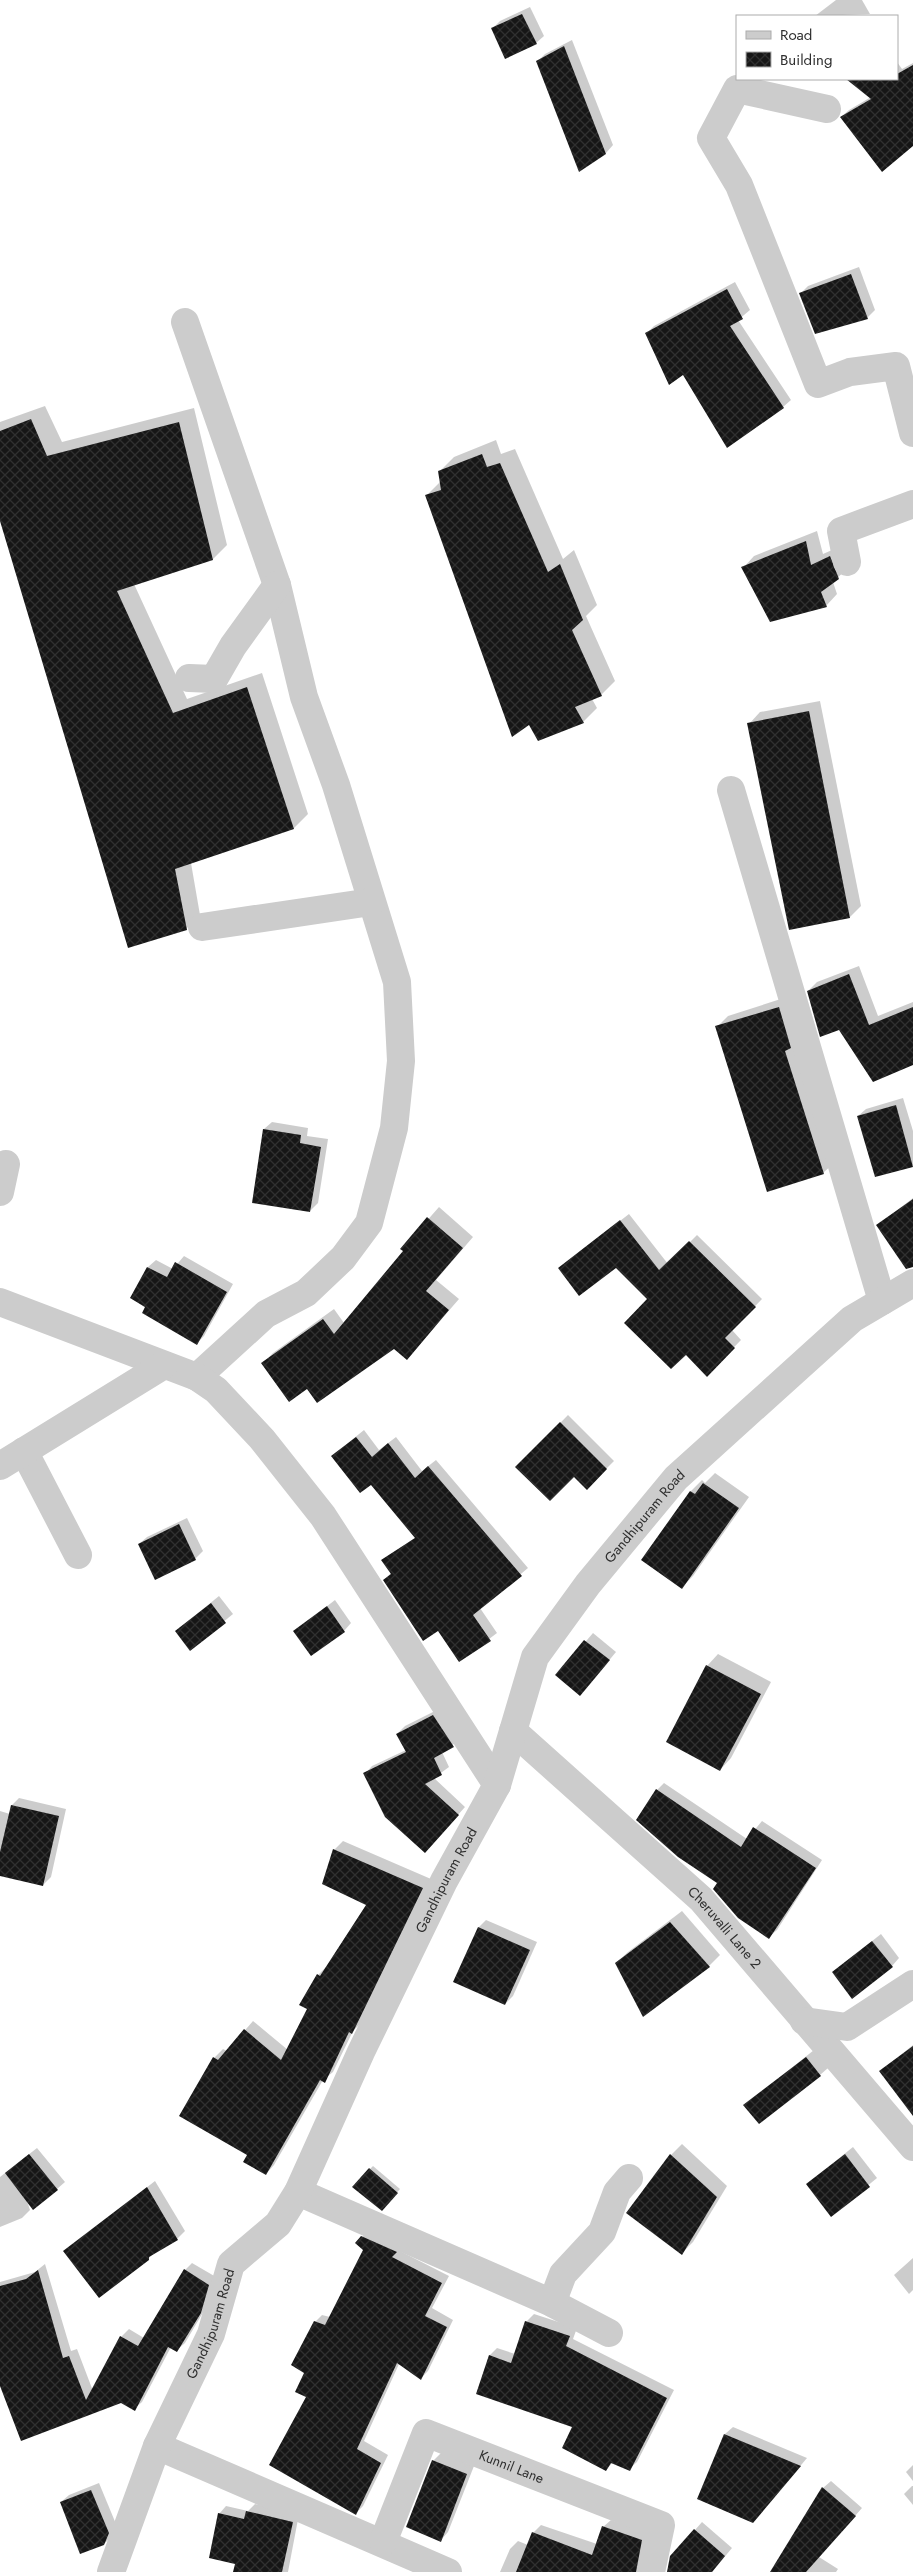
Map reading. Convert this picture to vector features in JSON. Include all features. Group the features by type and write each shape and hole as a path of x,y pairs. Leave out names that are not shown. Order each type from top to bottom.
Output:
{"street":[{"path":"827,109 737,89 712,138 739,185 818,384 850,372 896,366 913,433"},
{"path":"185,322 277,584 304,697 336,785 397,982 401,1061 394,1128 369,1223 343,1258 306,1293 266,1314 227,1347 197,1377"},
{"path":"847,562 841,531 913,504"},
{"path":"189,678 214,679 233,646 277,584"},
{"path":"731,790 882,1301"},
{"path":"202,927 372,902"},
{"path":"0,1192 6,1164"},
{"name":"Gandhipuram Road","path":"111,2572 157,2446 211,2334 231,2264 278,2224 298,2192 361,2052 444,1881 497,1785 535,1657 588,1584 676,1478 852,1319 913,1283"},
{"path":"0,1302 197,1377 216,1390 262,1439 323,1516 497,1785"},
{"path":"0,1466 164,1366"},
{"path":"24,1451 78,1555"},
{"name":"Cheruvalli Lane 2","path":"513,1731 701,1899 913,2147"},
{"path":"804,2021 847,2026 913,1984"},
{"path":"552,2303 563,2274 602,2232 617,2192 629,2178"},
{"path":"298,2192 552,2303 609,2333"},
{"name":"Kunnil Lane","path":"383,2542 426,2432 661,2525 651,2572"},
{"path":"157,2446 383,2542 448,2572"}],"building":[{"path":"522,14 537,44 505,59 491,28"},
{"path":"564,46 606,154 579,172 536,61"},
{"path":"913,65 913,146 882,172 840,117 871,99 847,80 898,80 898,73"},
{"path":"851,274 868,319 815,334 799,293"},
{"path":"727,289 743,319 730,326 784,408 727,448 683,375 669,385 645,333"},
{"path":"31,419 47,456 179,422 213,560 117,591 173,713 247,687 294,829 175,869 187,930 128,948 0,521 0,431"},
{"path":"482,454 487,467 500,463 548,572 560,564 583,620 572,630 602,696 575,707 584,723 538,741 529,725 512,737 425,495 441,490 438,471"},
{"path":"806,541 811,565 830,556 839,579 821,592 827,607 770,622 741,567"},
{"path":"809,711 850,918 789,930 747,723"},
{"path":"849,974 869,1025 913,1007 913,1065 873,1082 839,1030 820,1037 807,991"},
{"path":"779,1007 791,1048 785,1051 824,1174 767,1192 715,1026"},
{"path":"896,1105 913,1167 875,1177 857,1116"},
{"path":"263,1129 301,1135 300,1143 321,1147 310,1212 252,1203"},
{"path":"913,1199 913,1267 906,1269 876,1225"},
{"path":"427,1217 463,1248 426,1291 449,1310 407,1360 394,1349 317,1403 307,1389 289,1402 261,1363 323,1319 334,1334 403,1251 400,1249"},
{"path":"620,1220 659,1270 689,1241 756,1307 725,1338 735,1348 707,1377 686,1355 671,1369 624,1323 647,1299 616,1268 579,1296 558,1268"},
{"path":"175,1262 227,1292 197,1345 142,1313 145,1307 130,1298 147,1267 167,1277"},
{"path":"560,1422 607,1469 587,1490 574,1477 550,1501 515,1467"},
{"path":"356,1437 372,1457 388,1443 415,1478 428,1466 522,1576 473,1615 491,1641 459,1662 438,1631 423,1641 383,1580 391,1574 381,1560 415,1538 371,1485 360,1493 331,1456"},
{"path":"703,1483 739,1508 682,1589 641,1560 690,1491 695,1494"},
{"path":"179,1524 196,1560 155,1580 138,1544"},
{"path":"211,1603 226,1623 190,1651 175,1631"},
{"path":"327,1606 345,1632 311,1656 293,1631"},
{"path":"584,1640 610,1660 580,1696 555,1675"},
{"path":"706,1665 761,1694 720,1771 666,1742"},
{"path":"433,1715 454,1747 434,1758 442,1775 425,1784 459,1815 425,1853 385,1817 363,1773 406,1752 396,1734"},
{"path":"656,1789 741,1847 753,1827 816,1868 769,1939 738,1918 713,1889 717,1883 678,1857 636,1820"},
{"path":"11,1805 59,1816 43,1886 0,1876 0,1852"},
{"path":"333,1849 423,1888 352,2034 349,2032 325,2083 320,2080 266,2175 243,2162 247,2155 179,2116 213,2057 218,2060 244,2029 281,2060 307,2009 299,2005 317,1974 320,1976 366,1905 322,1884"},
{"path":"670,1922 710,1967 643,2017 615,1963"},
{"path":"478,1927 530,1950 505,2005 453,1982"},
{"path":"872,1941 893,1967 852,1999 832,1972"},
{"path":"913,2046 913,2116 879,2071"},
{"path":"806,2057 821,2076 759,2124 743,2105"},
{"path":"29,2154 58,2190 33,2210 5,2173"},
{"path":"670,2154 717,2197 682,2255 626,2213"},
{"path":"845,2154 870,2187 831,2217 806,2184"},
{"path":"369,2168 398,2193 382,2211 352,2187"},
{"path":"147,2187 178,2240 149,2257 149,2260 99,2298 63,2251"},
{"path":"361,2236 397,2252 392,2257 442,2283 425,2316 447,2327 421,2380 397,2363 357,2449 381,2463 356,2515 269,2465 306,2397 295,2392 304,2373 291,2365 314,2321 325,2325 363,2250 355,2243"},
{"path":"184,2269 209,2285 201,2313 177,2352 168,2347 135,2411 121,2403 21,2441 0,2386 0,2286 26,2279 38,2270 63,2358 69,2356 86,2400 120,2336 138,2346"},
{"path":"525,2321 570,2336 566,2346 667,2398 630,2471 611,2463 606,2471 562,2448 572,2427 476,2394 489,2355 511,2363"},
{"path":"724,2434 801,2466 753,2523 697,2499"},
{"path":"432,2460 467,2474 441,2542 406,2527"},
{"path":"822,2487 856,2516 806,2572 770,2572"},
{"path":"91,2490 109,2533 104,2545 80,2554 60,2502"},
{"path":"246,2511 293,2522 282,2572 233,2572 235,2564 209,2558 218,2513 244,2519"},
{"path":"602,2526 642,2540 636,2572 516,2572 532,2532 592,2555"},
{"path":"694,2529 725,2556 712,2572 667,2572 670,2556"}]}
